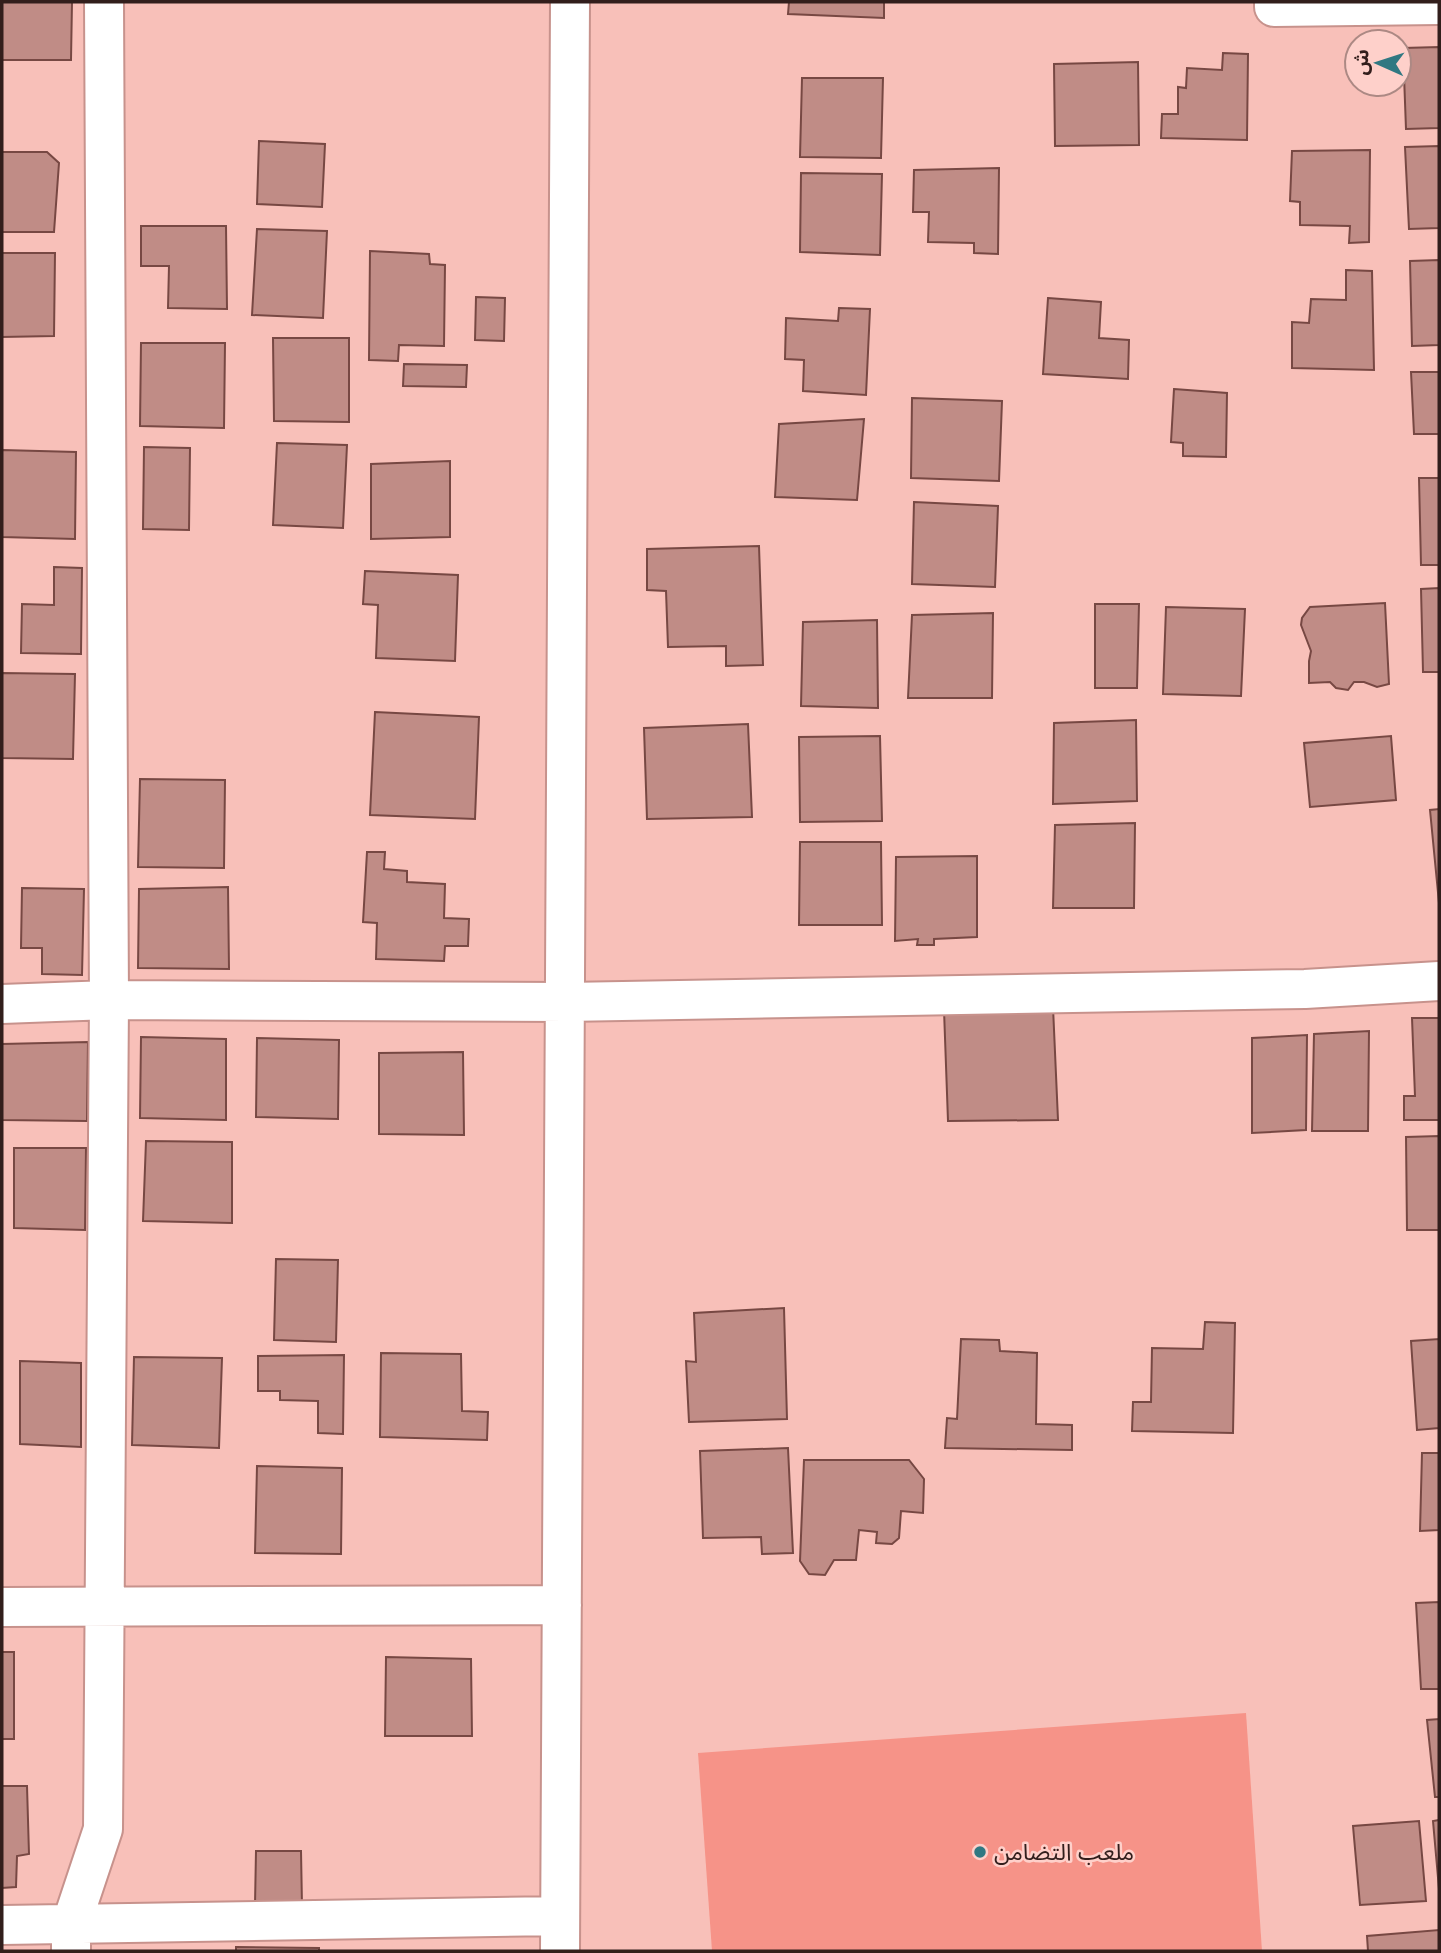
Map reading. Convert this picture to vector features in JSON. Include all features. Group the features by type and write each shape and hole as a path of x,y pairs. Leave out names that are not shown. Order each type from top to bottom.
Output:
{"street":[{"path":"71,1938 103,1829 109,1000 104,2"},
{"path":"2,1925 71,1938 560,1934 570,2"},
{"path":"1274,2 1274,7 1439,5"},
{"path":"2,1004 109,1000 566,1002 1305,989 1439,981"},
{"path":"2,1607 562,1605"}],"shaded area":[{"name":"ملعب التضامن","path":"1246,1713 1262,1951 712,1951 698,1753"}],"building":[{"path":"2,2 72,2 71,60 2,60"},
{"path":"789,2 884,2 884,18 788,14"},
{"path":"1439,47 1439,128 1406,129 1405,98 1413,98 1413,48"},
{"path":"1223,53 1248,54 1247,140 1161,138 1162,114 1178,114 1178,87 1186,88 1187,68 1222,70"},
{"path":"1138,62 1139,145 1055,146 1054,64"},
{"path":"802,78 883,78 881,158 800,157"},
{"path":"259,141 325,144 322,207 257,204"},
{"path":"1439,146 1439,228 1409,229 1405,147"},
{"path":"1370,150 1369,242 1349,243 1350,226 1300,225 1300,202 1290,201 1292,151"},
{"path":"2,152 47,152 59,163 54,232 2,232"},
{"path":"999,168 998,254 974,253 974,243 928,242 929,212 913,212 914,170"},
{"path":"801,173 882,174 880,255 800,252"},
{"path":"141,226 226,226 227,309 168,308 169,266 141,266"},
{"path":"257,229 327,231 323,318 252,315"},
{"path":"370,251 429,254 430,264 445,265 444,346 399,345 398,361 369,360"},
{"path":"2,253 55,253 54,336 2,337"},
{"path":"1439,260 1439,345 1412,346 1410,261"},
{"path":"1346,270 1372,271 1374,370 1292,368 1292,322 1309,323 1311,299 1346,300"},
{"path":"476,297 505,298 504,341 475,340"},
{"path":"1048,298 1101,302 1099,338 1129,340 1128,379 1043,374"},
{"path":"839,308 870,309 866,395 803,391 804,360 785,359 786,318 838,321"},
{"path":"273,338 349,338 349,422 274,421"},
{"path":"141,343 225,343 224,428 140,426"},
{"path":"404,364 467,365 466,387 403,386"},
{"path":"1411,372 1439,372 1439,434 1414,434"},
{"path":"1174,389 1227,393 1226,457 1183,456 1183,443 1171,442"},
{"path":"912,398 1002,401 999,481 911,478"},
{"path":"864,419 857,500 775,497 779,424"},
{"path":"277,443 347,445 343,528 273,525"},
{"path":"144,447 190,448 189,530 143,529"},
{"path":"2,450 76,452 75,539 2,537"},
{"path":"450,461 450,537 371,539 371,464"},
{"path":"1419,478 1439,478 1439,565 1421,565"},
{"path":"914,502 998,506 995,587 912,584"},
{"path":"759,546 763,665 726,666 726,646 668,647 666,591 647,590 647,549"},
{"path":"54,567 82,568 81,654 21,653 22,604 54,605"},
{"path":"365,571 458,575 455,661 376,658 378,605 363,604"},
{"path":"1439,588 1439,672 1423,672 1421,589"},
{"path":"1385,603 1389,684 1377,687 1364,682 1354,682 1348,690 1336,688 1330,682 1309,683 1311,651 1301,625 1302,618 1310,607"},
{"path":"1095,604 1139,604 1137,688 1095,688"},
{"path":"1166,607 1245,609 1241,696 1163,694"},
{"path":"993,613 992,698 908,698 912,615"},
{"path":"877,620 878,708 801,706 803,622"},
{"path":"2,673 75,674 73,759 2,758"},
{"path":"375,712 479,717 475,819 370,815"},
{"path":"1136,720 1137,801 1053,804 1054,723"},
{"path":"748,724 752,817 647,819 644,728"},
{"path":"880,736 882,821 800,822 799,737"},
{"path":"1391,736 1396,800 1310,807 1304,743"},
{"path":"140,779 225,780 224,868 138,867"},
{"path":"1439,809 1439,903 1430,810"},
{"path":"1135,823 1134,908 1053,908 1055,825"},
{"path":"800,842 881,842 882,925 799,925"},
{"path":"367,852 385,852 384,869 407,871 407,882 445,884 444,918 469,919 468,946 445,946 444,961 376,959 377,923 363,922"},
{"path":"977,856 977,937 934,939 934,945 917,945 918,939 895,941 896,857"},
{"path":"228,887 229,969 138,968 139,889"},
{"path":"22,888 84,889 82,975 42,974 42,948 21,948"},
{"path":"1053,1007 1058,1120 948,1121 944,1010"},
{"path":"1412,1018 1439,1018 1439,1120 1404,1120 1404,1096 1415,1096"},
{"path":"1369,1031 1368,1131 1312,1131 1314,1034"},
{"path":"1307,1035 1306,1130 1252,1133 1252,1038"},
{"path":"141,1037 226,1039 226,1120 140,1118"},
{"path":"257,1038 339,1040 338,1119 256,1117"},
{"path":"88,1042 87,1121 2,1120 2,1044"},
{"path":"463,1052 464,1135 379,1134 379,1053"},
{"path":"1439,1136 1439,1230 1407,1230 1406,1137"},
{"path":"146,1141 232,1142 232,1223 143,1221"},
{"path":"14,1148 86,1148 85,1230 14,1228"},
{"path":"276,1259 338,1260 336,1342 274,1340"},
{"path":"784,1308 787,1419 689,1422 686,1361 696,1362 694,1313"},
{"path":"1205,1322 1235,1323 1233,1433 1132,1431 1133,1402 1151,1402 1152,1348 1203,1349"},
{"path":"961,1339 999,1340 1000,1351 1037,1353 1036,1424 1072,1425 1072,1450 945,1448 947,1418 957,1419"},
{"path":"1439,1339 1439,1428 1417,1430 1411,1341"},
{"path":"381,1353 461,1354 462,1411 488,1412 487,1440 380,1437"},
{"path":"344,1355 343,1434 318,1433 318,1401 280,1400 280,1391 258,1391 258,1356"},
{"path":"134,1357 222,1358 219,1448 132,1445"},
{"path":"20,1361 81,1363 81,1447 20,1444"},
{"path":"788,1448 793,1553 762,1554 761,1537 703,1538 700,1451"},
{"path":"1422,1453 1439,1453 1439,1530 1420,1531"},
{"path":"804,1460 909,1460 924,1479 923,1513 901,1511 899,1538 892,1544 876,1543 877,1532 859,1530 856,1560 834,1560 825,1575 809,1574 800,1561"},
{"path":"257,1466 342,1468 341,1554 255,1553"},
{"path":"1439,1602 1439,1689 1421,1689 1416,1603"},
{"path":"2,1652 14,1652 14,1739 2,1739"},
{"path":"386,1657 471,1659 472,1736 385,1736"},
{"path":"1439,1719 1439,1797 1435,1797 1427,1720"},
{"path":"2,1786 27,1786 29,1854 17,1856 16,1887 2,1888"},
{"path":"1439,1820 1439,1889 1433,1821"},
{"path":"1419,1821 1426,1901 1360,1905 1353,1826"},
{"path":"256,1851 301,1851 302,1906 255,1905"},
{"path":"1439,1930 1439,1951 1368,1951 1367,1936"},
{"path":"236,1947 319,1948 319,1951 236,1951"}],"place":[{"name":"ملعب التضامن","path":"980,1852"}]}
